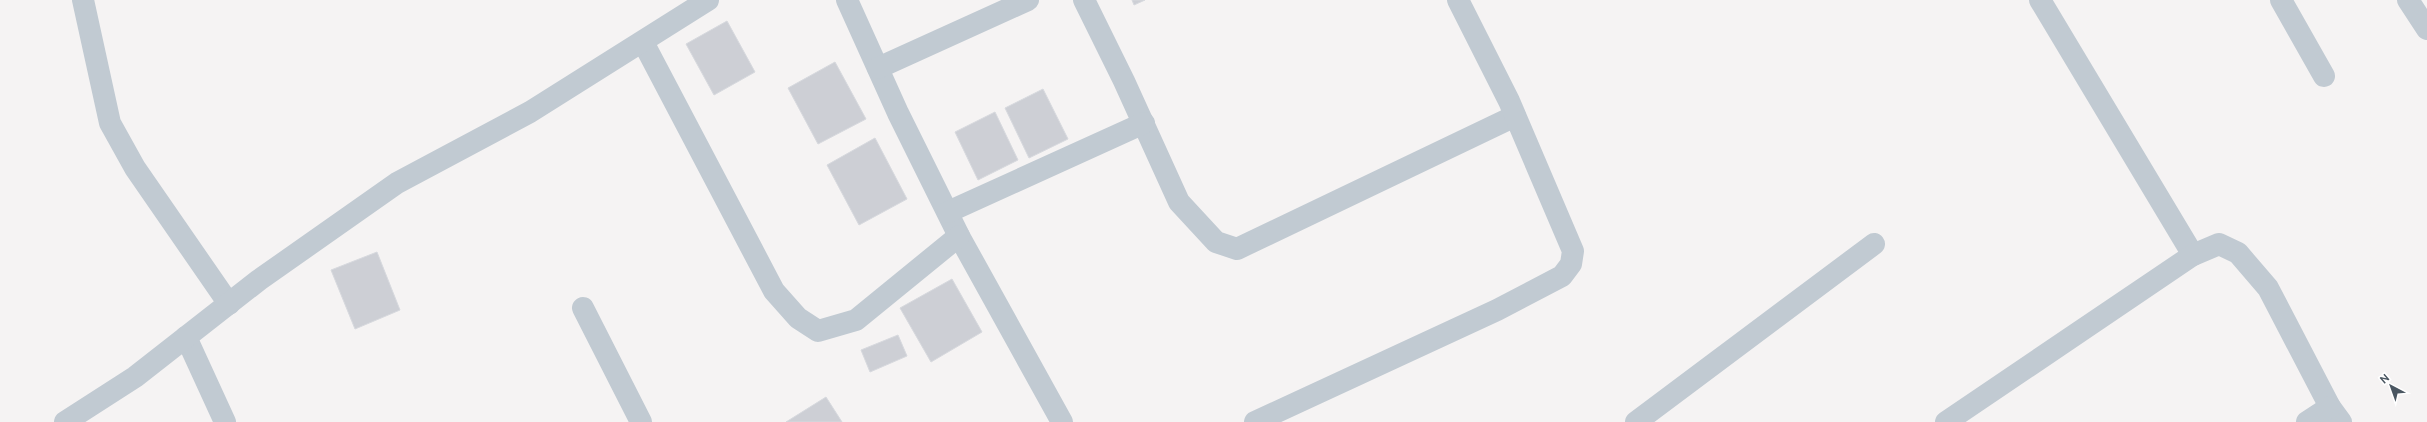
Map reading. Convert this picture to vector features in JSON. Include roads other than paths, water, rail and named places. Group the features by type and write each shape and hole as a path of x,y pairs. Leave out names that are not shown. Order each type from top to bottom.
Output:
{"street":[{"path":"83,0 110,123 135,168 229,304"},
{"path":"65,422 135,377 259,280 397,183 530,112 708,0"},
{"path":"847,0 878,68 960,236 1062,422"},
{"path":"878,68 1028,0"},
{"path":"1084,0 1144,123 1179,202 1216,242 1237,249 1515,116"},
{"path":"1255,422 1497,310 1562,276 1571,264 1573,251 1515,116 1458,0"},
{"path":"2040,0 2193,255"},
{"path":"2281,0 2324,76"},
{"path":"2408,0 2427,29"},
{"path":"643,42 774,291 798,318 818,331 856,320 960,236"},
{"path":"948,212 1144,123"},
{"path":"1636,422 1874,244"},
{"path":"1946,422 2193,255 2219,244 2238,253 2268,288 2335,415 2307,422"},
{"path":"583,308 641,422"},
{"path":"186,337 225,422"}]}
